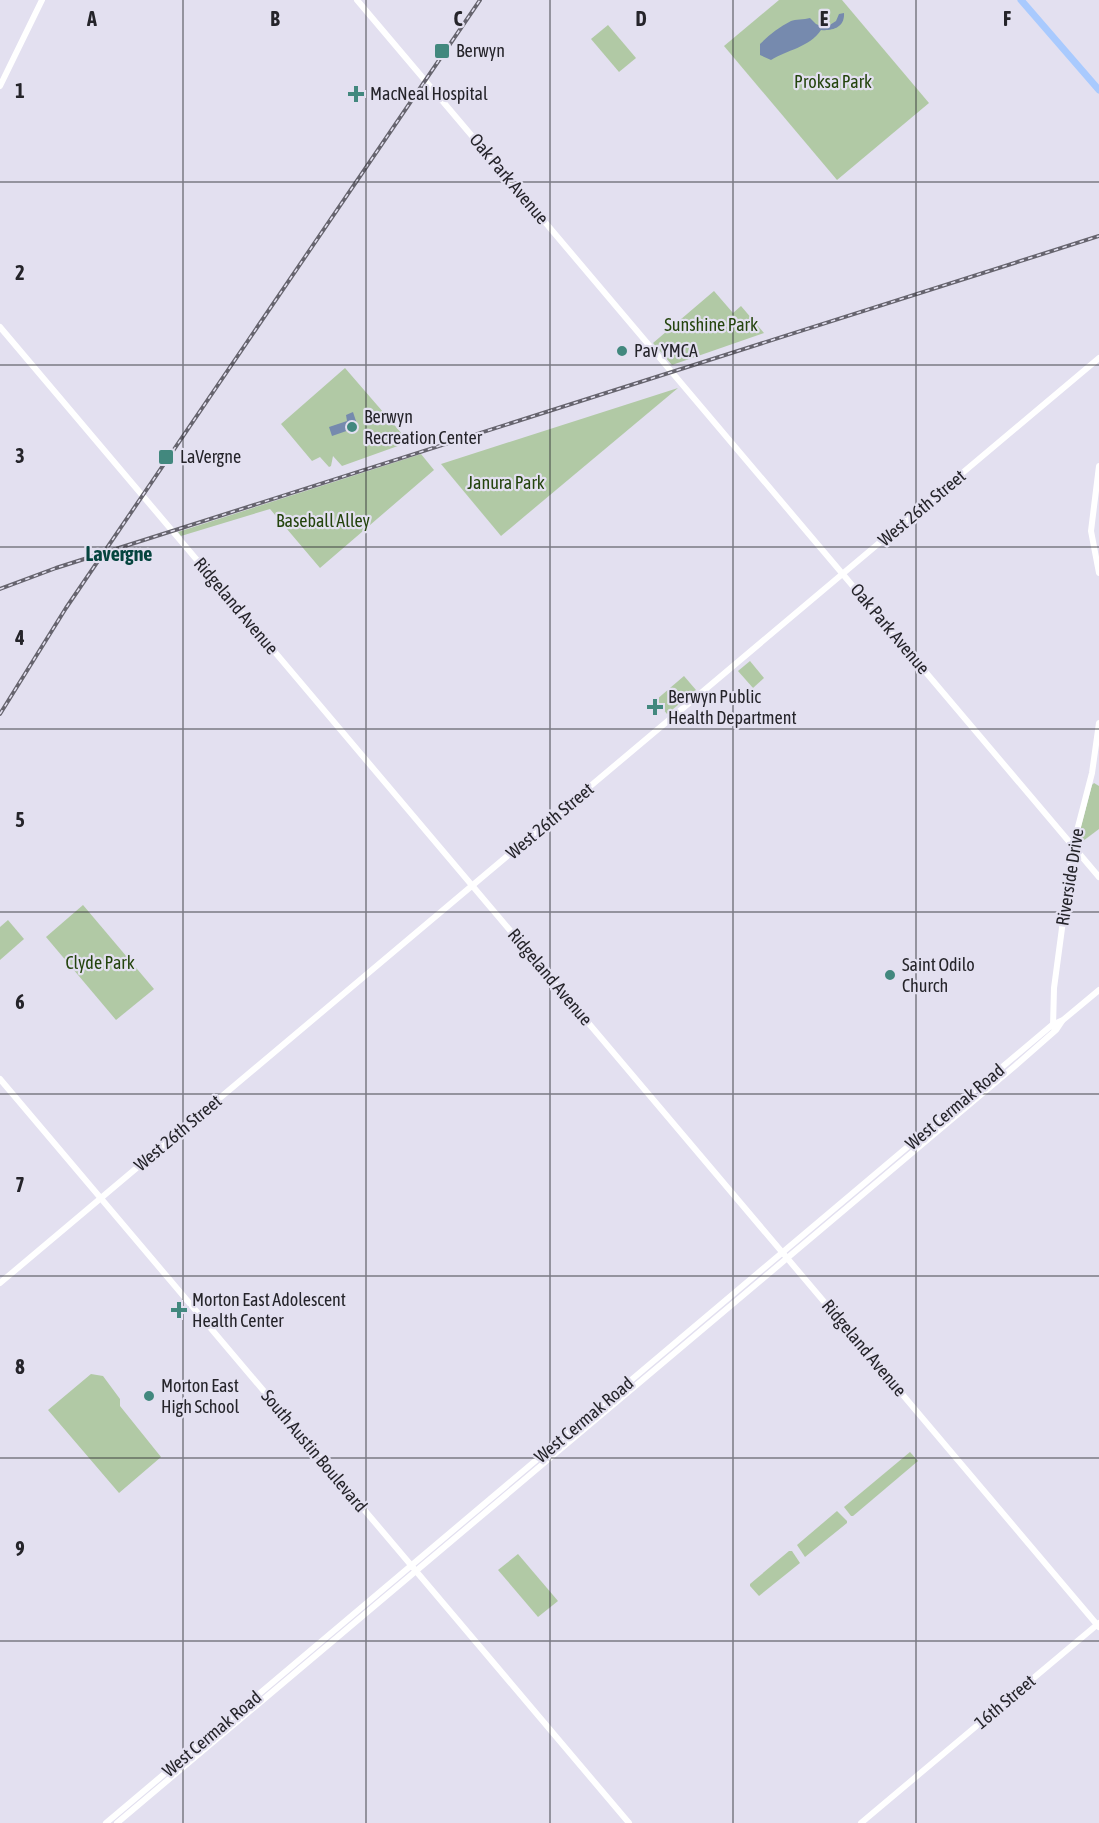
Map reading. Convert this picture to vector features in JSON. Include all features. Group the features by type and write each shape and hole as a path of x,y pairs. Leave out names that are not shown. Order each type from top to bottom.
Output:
{"main road":[{"path":"1021,0 1099,90"}],"street":[{"path":"0,86 42,0"},
{"name":"Oak Park Avenue","path":"357,0 661,359 668,364 1099,877"},
{"name":"Ridgeland Avenue","path":"0,327 1098,1625"},
{"name":"West 26th Street","path":"0,1283 1099,358"},
{"path":"1099,466 1092,531 1099,573"},
{"name":"Riverside Drive","path":"1054,1028 1054,988 1073,846 1092,773 1099,723"},
{"name":"West Cermak Road","path":"106,1823 413,1568 1099,990"},
{"name":"South Austin Boulevard","path":"0,1079 628,1823"},
{"name":"West Cermak Road","path":"117,1823 413,1568"},
{"name":"16th Street","path":"861,1823 1098,1625"}],"green space":[{"name":"Proksa Park","path":"779,0 842,0 929,103 837,180 724,46"},
{"path":"608,25 636,58 619,72 591,39"},
{"name":"Sunshine Park","path":"714,291 733,313 741,306 764,333 672,365 653,343"},
{"name":"Berwyn Recreation Center","path":"345,368 409,442 342,466 333,456 329,467 320,457 312,461 281,424"},
{"name":"Janura Park","path":"678,388 501,536 441,464"},
{"name":"Baseball Alley","path":"421,454 434,470 320,568 270,509 181,536 178,532"},
{"path":"750,661 764,678 753,688 738,671"},
{"path":"684,676 696,690 667,714 656,700"},
{"path":"1094,783 1099,786 1099,829 1079,844 1077,842"},
{"name":"Clyde Park","path":"83,905 154,989 116,1020 46,937"},
{"path":"8,920 24,939 0,960 0,927"},
{"path":"91,1374 103,1376 120,1399 120,1406 161,1457 119,1493 48,1410"},
{"path":"910,1452 918,1461 851,1516 844,1507"},
{"path":"837,1511 847,1523 805,1557 797,1545"},
{"path":"789,1551 792,1551 800,1563 759,1596 750,1584"},
{"path":"518,1554 558,1601 538,1617 498,1570"}],"water":[{"path":"844,13 844,18 837,28 821,30 805,44 771,60 760,55 760,44 774,31 791,21 810,18 825,28 836,21 839,14"},
{"path":"353,412 358,427 332,436 329,427 347,421 346,415"}],"railway":[{"path":"0,714 66,608 480,0"},
{"path":"0,589 56,568 1099,236"}],"place":[{"name":"Berwyn","path":"442,51"},
{"name":"MacNeal Hospital","path":"356,94"},
{"name":"Pav YMCA","path":"622,351"},
{"name":"Berwyn Recreation Center","path":"352,427"},
{"name":"LaVergne","path":"166,457"},
{"name":"Berwyn Public Health Department","path":"655,707"},
{"name":"Saint Odilo Church","path":"890,975"},
{"name":"Morton East Adolescent Health Center","path":"179,1310"},
{"name":"Morton East High School","path":"149,1396"}],"district":[{"name":"Lavergne","path":"119,554"}]}
